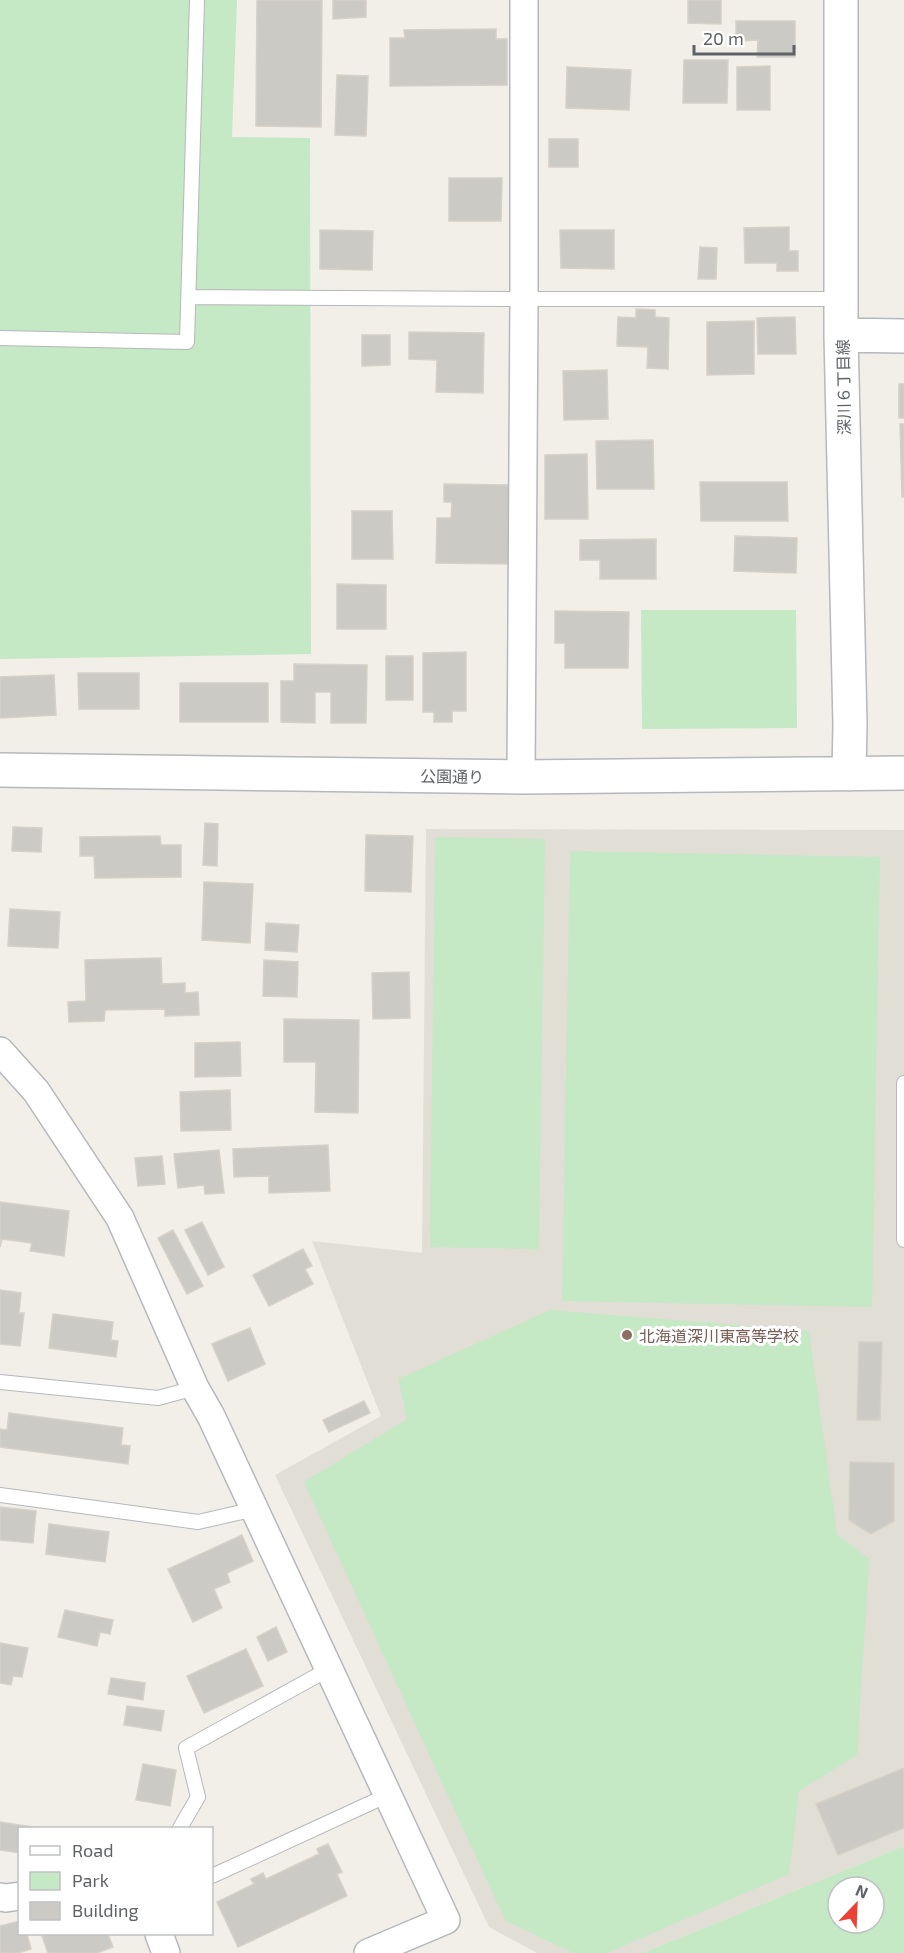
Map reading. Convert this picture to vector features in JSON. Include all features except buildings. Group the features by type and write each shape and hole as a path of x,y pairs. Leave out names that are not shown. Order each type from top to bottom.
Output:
{"street":[{"path":"521,777 524,0"},
{"name":"深川６丁目線","path":"841,0 841,335 850,724 849,774"},
{"path":"841,335 904,336"},
{"name":"公園通り","path":"0,771 521,777 904,773"},
{"path":"0,1051 36,1091 120,1218 195,1388 211,1416 255,1509 446,1920 368,1953"},
{"path":"0,1897 18,1896"},
{"path":"159,1935 166,1953"}],"lane":[{"path":"0,338 187,342 197,0"},
{"path":"189,297 841,299"},
{"path":"904,1083 904,1240"},
{"path":"0,1382 158,1398 195,1388"},
{"path":"0,1495 198,1522 255,1509"},
{"path":"181,1827 198,1797 186,1748 329,1669"},
{"path":"213,1876 388,1795"}],"shaded area":[{"name":"北海道深川東高等学校","path":"426,829 904,830 904,1846 833,1875 826,1875 826,1878 643,1953 537,1953 489,1927 275,1475 381,1416 312,1241 422,1253"}],"green space":[{"path":"0,0 237,0 232,137 310,138 311,654 0,659"},
{"path":"641,610 796,610 797,728 642,729"},
{"path":"435,837 545,839 539,1249 430,1247"},
{"path":"570,851 880,857 872,1307 562,1301"},
{"path":"550,1310 809,1331 837,1534 869,1559 857,1755 799,1791 789,1874 607,1953 573,1953 505,1920 304,1482 407,1419 398,1379"},
{"path":"904,1846 904,1953 643,1953 826,1878 826,1935 886,1935 886,1875 833,1875"}],"place":[{"name":"北海道深川東高等学校","path":"627,1335"}]}
